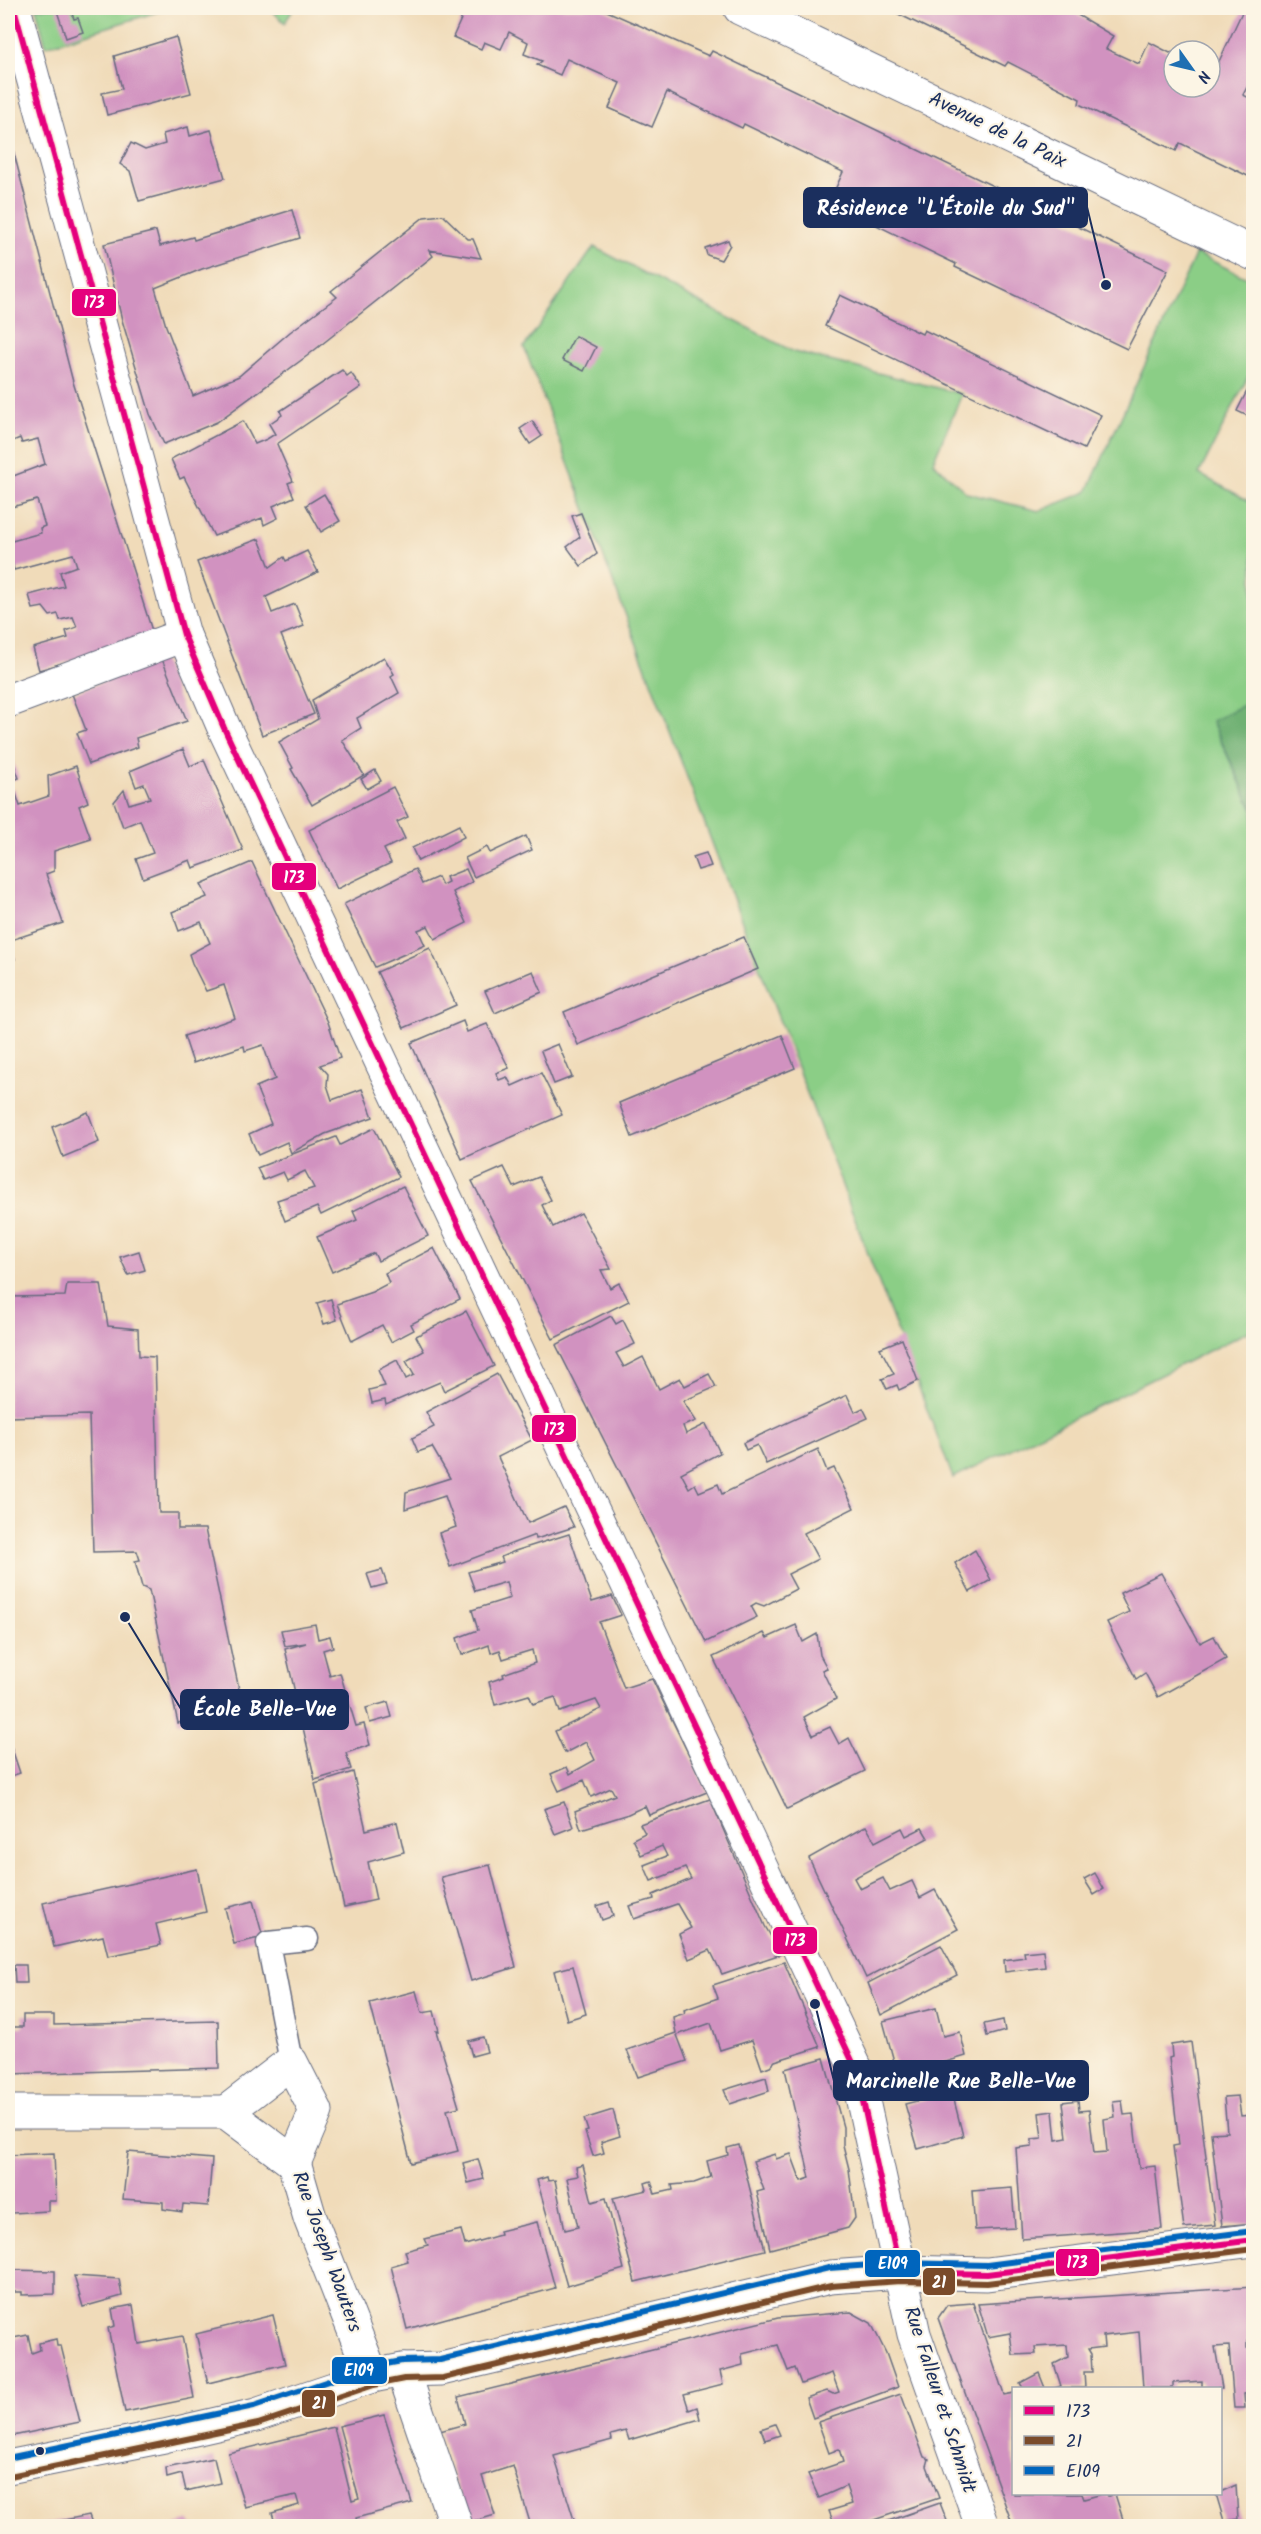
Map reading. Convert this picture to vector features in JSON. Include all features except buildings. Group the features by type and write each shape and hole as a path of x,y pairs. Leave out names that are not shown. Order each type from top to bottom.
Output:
{"street":[{"name":"Rue Falleur et Schmidt","path":"14,8 183,635 250,783 856,2069 914,2334 982,2526"},
{"name":"Avenue de la Paix","path":"743,8 1254,254"},
{"path":"8,701 183,635"},
{"path":"8,2112 226,2112 291,2062"},
{"name":"Rue Joseph Wauters","path":"291,2062 316,2111 294,2163"},
{"name":"Rue Joseph Wauters","path":"226,2112 294,2163 310,2218 388,2373 456,2526"},
{"path":"8,2467 246,2417 388,2373 441,2369 830,2277 900,2272 987,2274 1254,2240"}],"lane":[{"path":"291,2062 268,1943 307,1939"}],"green space":[{"path":"36,8 170,8 46,46"},
{"path":"269,8 293,8 285,23"},
{"path":"594,247 794,352 962,394 933,462 967,493 1039,511 1087,492 1196,253 1253,281 1253,367 1199,474 1253,503 1253,700 1212,722 1253,810 1253,1329 953,1478 524,347"},
{"path":"1253,700 1253,810 1212,721"}],"transit line":[{"name":"173","path":"14,8 184,635 224,728 856,2069 900,2272"},
{"name":"E109","path":"8,2458 254,2406 370,2367 402,2361 440,2360 829,2268 900,2263 987,2265 1253,2231"},
{"name":"173","path":"900,2272 987,2274 1254,2240"},
{"name":"21","path":"10,2476 258,2424 374,2385 404,2379 443,2378 831,2286 900,2281 987,2283 1254,2249"}],"place":[{"name":"Résidence \"L'Étoile du Sud\"","path":"1106,285"},
{"name":"École Belle-Vue","path":"125,1617"},
{"name":"Marcinelle Rue Belle-Vue","path":"815,2004"}]}
